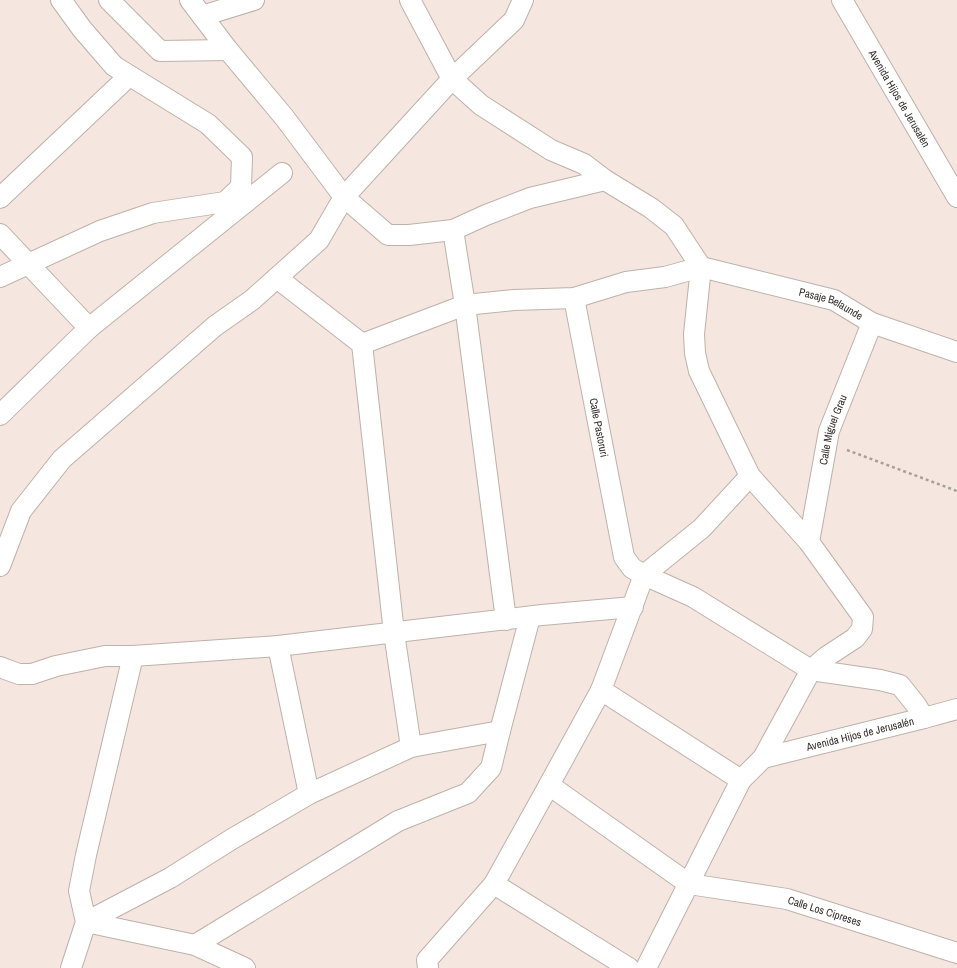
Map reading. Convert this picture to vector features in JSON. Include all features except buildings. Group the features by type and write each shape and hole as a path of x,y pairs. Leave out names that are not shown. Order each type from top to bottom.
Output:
{"street":[{"path":"0,277 100,231 153,213 225,202 241,187 242,157 208,124 114,66 82,29 61,0"},
{"path":"109,0 160,51 228,50"},
{"path":"190,0 228,50 284,118 344,198 388,235 409,235 453,230 530,198 605,180"},
{"path":"202,16 254,0"},
{"path":"410,0 452,79 481,104 551,150 584,164 605,180 651,208 674,226 701,267 694,334 695,353 699,371 750,476 809,542 863,617 862,629 855,638 826,657 811,670 763,758 741,780 646,968"},
{"path":"0,566 21,511 62,459 215,326 252,300 319,240 344,198 452,79 514,20 523,0"},
{"name":"Avenida Hijos de Jerusalén","path":"842,0 957,197"},
{"path":"0,198 130,76"},
{"path":"0,415 89,328 282,173"},
{"path":"453,230 465,305 506,620"},
{"path":"0,234 89,328"},
{"path":"362,344 465,305 514,300 574,298 626,282 666,277 701,267"},
{"name":"Pasaje Belaunde","path":"701,267 834,300 872,323 957,352"},
{"path":"277,278 362,344 394,633 411,747"},
{"name":"Calle Pastoruri","path":"574,298 624,557 632,568 644,576"},
{"name":"Calle Miguel Grau","path":"809,542 829,431 872,323"},
{"path":"428,968 427,960 494,884 549,785 601,690 644,576 702,528 750,476"},
{"path":"644,576 693,597 811,670 880,680 900,685 924,718"},
{"path":"0,667 19,674 32,674 56,666 105,656 134,656 278,646 530,617 633,607"},
{"path":"195,945 398,821 468,793 491,768 530,617"},
{"path":"278,646 309,794"},
{"path":"71,968 86,922 79,890 86,854 134,656"},
{"path":"601,690 741,780"},
{"name":"Avenida Hijos de Jerusalén","path":"763,758 957,709"},
{"path":"86,922 170,878 232,839 309,794 411,747 500,731"},
{"path":"549,785 689,884"},
{"path":"494,884 629,968"},
{"name":"Calle Los Cipreses","path":"689,884 787,899 957,953"},
{"path":"86,922 195,945 245,968"}],"path":[{"path":"827,442 957,491"}]}
